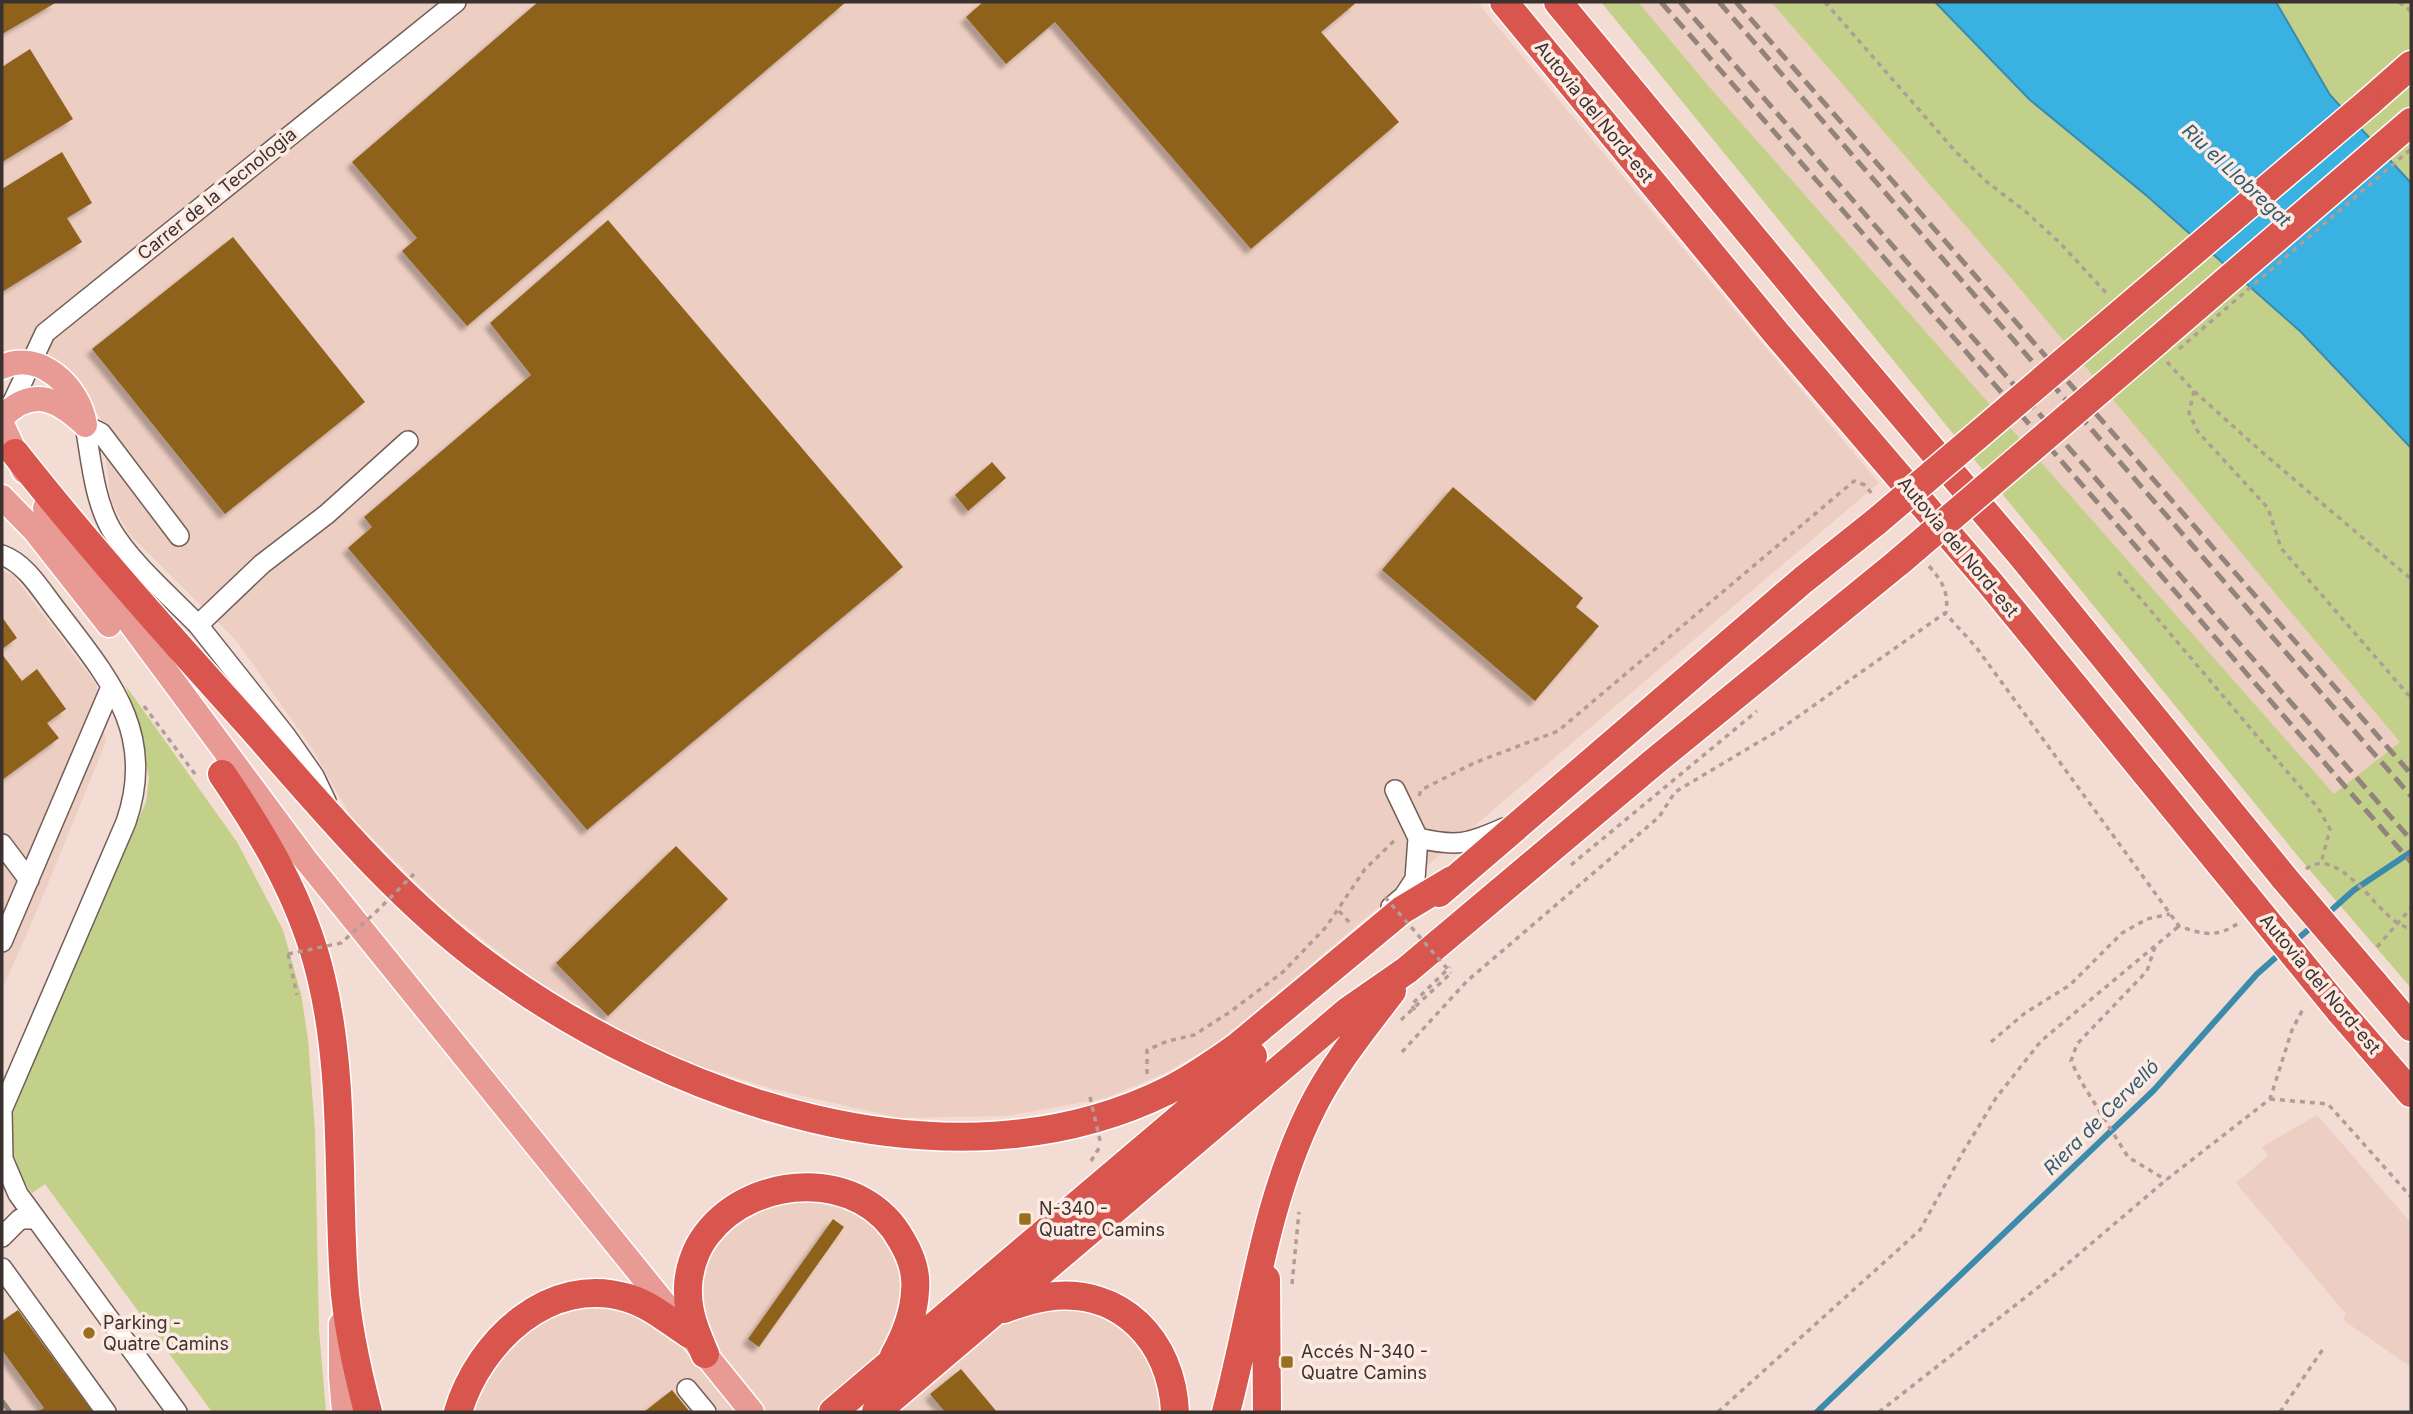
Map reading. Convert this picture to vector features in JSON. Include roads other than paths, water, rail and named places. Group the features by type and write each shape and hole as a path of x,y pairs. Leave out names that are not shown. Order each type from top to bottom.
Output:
{"highway":[{"name":"Autovia del Nord-est","path":"1504,2 1777,334 1990,583 2339,1010 2411,1093"},
{"path":"1558,2 2022,556 2285,879 2411,1027"},
{"path":"834,1412 1412,921 1452,880 1522,820 2411,65"},
{"path":"876,1412 1348,1011 1407,970 1654,762 1900,561 2411,122"},
{"path":"15,453 76,530 339,827 440,926 485,963 556,1012 639,1057 717,1089 805,1116 867,1129 908,1134 996,1136 1032,1132 1101,1116 1165,1092 1237,1047 1402,910 1452,880"},
{"path":"212,778 265,839 299,907 322,978 337,1091 344,1285 356,1361 368,1412"},
{"path":"1226,1412 1264,1243 1282,1179 1315,1101 1343,1057 1407,970"},
{"path":"697,1344 687,1290 694,1257 703,1239 732,1209 749,1199 788,1188 820,1188 837,1191 874,1209 898,1234 908,1252 916,1289 913,1311 903,1340 889,1365"},
{"path":"1264,1243 1268,1340 1267,1412"},
{"path":"458,1412 477,1369 494,1346 512,1326 530,1312 550,1302 589,1293 626,1298 656,1311 697,1344"},
{"path":"991,1314 1023,1302 1046,1297 1071,1296 1097,1301 1120,1311 1151,1337 1163,1355 1172,1386 1175,1412"}],"main road":[{"path":"2,366 19,360 31,361 54,374 80,403 85,425"},
{"path":"85,425 60,403 50,399 29,400 4,417 15,453 34,492 305,859 752,1412"},
{"path":"2,497 35,531 76,583 212,778 305,859"},
{"path":"344,1285 340,1334 344,1412"}],"street":[{"name":"Carrer de la Tecnologia","path":"4,417 45,333 456,2"},
{"path":"85,425 101,433 179,536"},
{"path":"85,425 98,493 111,528 122,545 198,625 293,746 314,776 339,827"},
{"path":"198,625 262,564 327,514 408,440"},
{"path":"2,555 13,560 29,576 97,664 125,710 135,750 136,787 132,803 2,1110 3,1159 18,1194 177,1412"},
{"path":"2,942 111,687"},
{"path":"1296,998 1335,955 1410,888 1415,879 1415,831 1395,790"},
{"path":"1415,831 1447,844 1461,844 1475,841 1522,820"},
{"path":"2,844 29,880"},
{"path":"2,1096 16,1075"},
{"path":"2,1237 3,1233 20,1219 36,1219"},
{"path":"2,1268 106,1412"},
{"path":"687,1389 706,1412"}],"water":[{"name":"Riu el Llobregat","path":"1935,2 2276,2 2330,95 2411,183 2411,448 2301,332 2147,196 2030,100"}],"waterway":[{"name":"Riera de Cervelló","path":"2326,915 2354,890 2411,852"},
{"name":"Riera de Cervelló","path":"2294,942 2315,924"},
{"name":"Riera de Cervelló","path":"1817,1412 2154,1090 2257,974 2283,951"}],"railway":[{"path":"1661,2 2411,862"},
{"path":"1680,2 2411,840"},
{"path":"1719,2 2411,796"},
{"path":"1736,2 2411,774"},
{"path":"2,1401 10,1412"}],"place":[{"name":"N-340 - Quatre Camins","path":"1025,1219"},
{"name":"Parking - Quatre Camins","path":"89,1333"},
{"name":"Accés N-340 - Quatre Camins","path":"1287,1362"}]}
